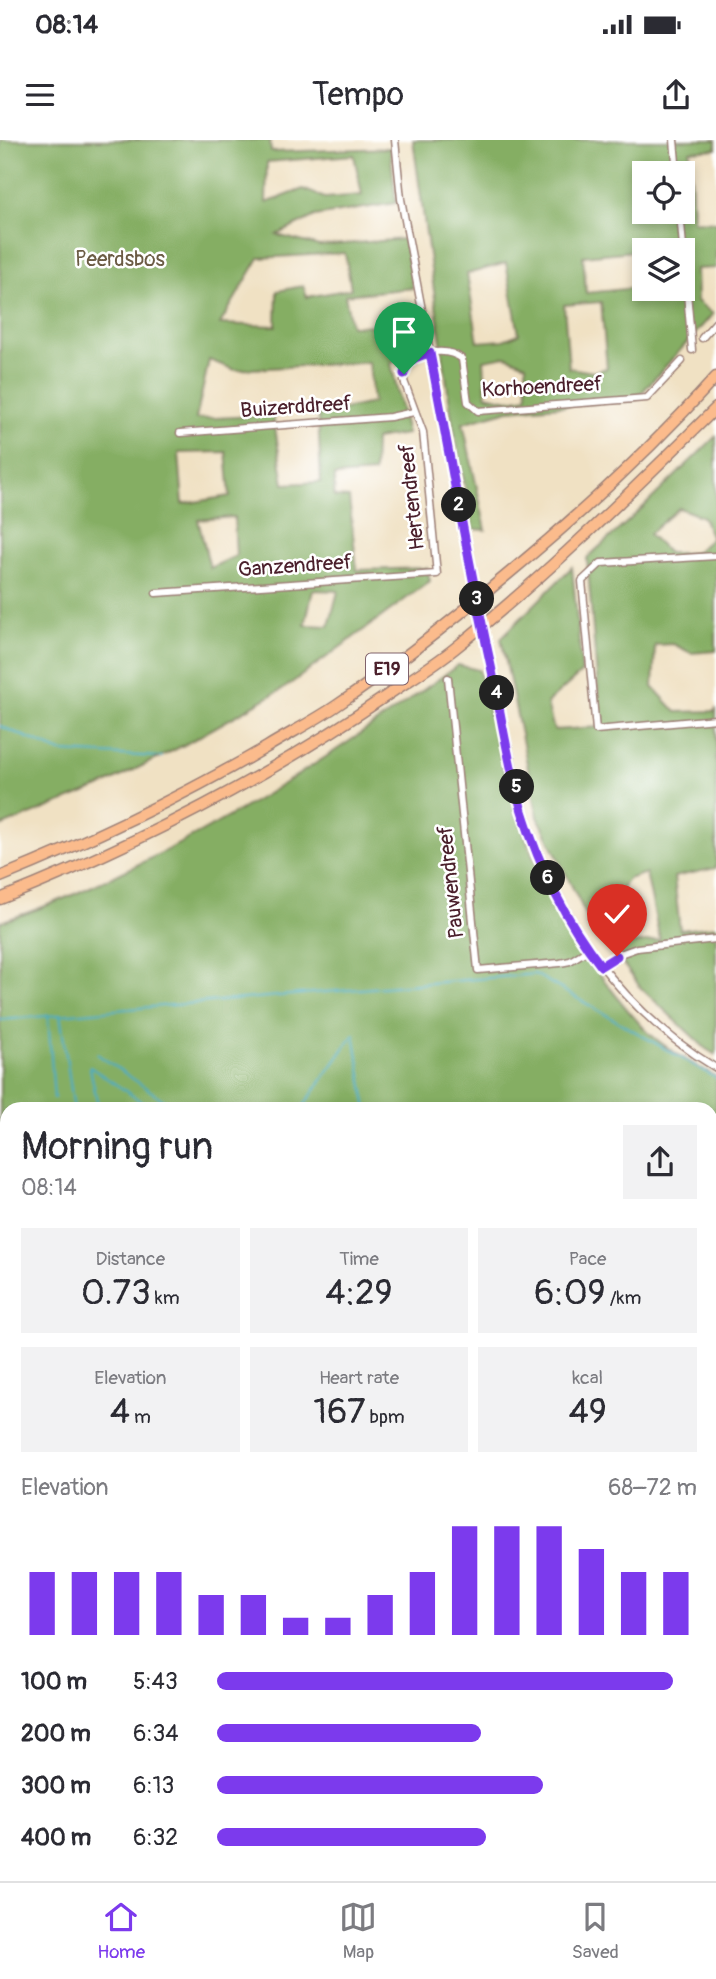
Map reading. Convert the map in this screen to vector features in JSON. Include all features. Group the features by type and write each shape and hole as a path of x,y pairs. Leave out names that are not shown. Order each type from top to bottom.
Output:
{"highway":[{"name":"E19","path":"0,877 62,852 152,810 334,708 439,632 546,543 632,465 716,377"},
{"name":"E19","path":"0,899 69,872 162,827 246,783 344,725 452,650 557,563 716,408"}],"street":[{"name":"Hertendreef","path":"395,140 401,199 430,353 486,645 522,811 546,874 588,950 652,1022 689,1052 716,1068"},
{"path":"674,140 676,161"},
{"path":"681,224 692,350"},
{"path":"702,338 716,322"},
{"name":"Hertendreef","path":"430,353 415,357 406,364 404,381 423,432 437,574"},
{"name":"Korhoendreef","path":"430,353 454,353 462,359 468,402 478,411 647,398 682,361"},
{"name":"Buizerddreef","path":"180,433 390,417 414,412"},
{"path":"716,556 601,563 582,581 596,730 716,719"},
{"name":"Ganzendreef","path":"156,593 437,574"},
{"name":"Pauwendreef","path":"448,678 478,970 560,963 570,961 588,950"},
{"path":"601,966 627,951 716,939"}],"green space":[{"name":"Peerdsbos","path":"0,140 270,140 271,152 390,148 396,203 315,216 277,235 319,246 404,239 413,288 345,295 351,326 417,324 419,346 391,363 407,434 375,439 374,473 335,476 334,497 349,498 357,570 427,568 430,581 286,687 184,745 102,786 0,827","holes":["354,155 362,195 325,198 303,189 266,203 267,162","345,253 351,289 307,297 303,286 277,291 276,326 220,324 259,258","209,360 235,370 369,362 373,403 318,414 321,482 284,484 273,415 196,419","226,452 230,496 183,504 179,453","234,517 236,556 210,568 198,520","313,590 338,591 329,626 305,625"]},
{"path":"413,140 716,140 716,149 690,151 690,161 632,161 632,224 716,222 716,268 696,269 697,301 713,314 635,400 509,410 463,423 486,530 473,529 451,413","holes":["506,263 519,334 503,340 478,342 467,274","601,302 607,368 593,372 569,368 564,305","506,356 526,364 527,397 509,400 486,395 484,360"]},
{"path":"716,436 716,651 691,653 673,644 655,645 653,687 676,712 715,711 716,708 716,868 674,877 680,930 716,926 716,1055 706,1049 641,988 585,913 538,817 501,638 572,567 582,672 547,703 554,730 601,727 587,558","holes":["679,508 703,517 712,538 694,553 668,553 649,534","646,873 660,940 625,945 612,928 609,909 628,879"]},
{"path":"458,665 479,670 502,763 521,824 559,913 604,980 643,1027 673,1051 716,1077 716,1102 0,1102 0,922 51,904 176,846 300,774"}],"waterway":[{"path":"0,726 61,752 162,757"},
{"path":"0,1020 535,974 716,1078"},
{"path":"60,1014 73,1102"},
{"path":"48,1015 54,1098"},
{"path":"307,1102 354,1034 366,1102"},
{"path":"97,1054 166,1102"},
{"path":"90,1067 142,1102"},
{"path":"90,1068 97,1102"}],"route":[{"path":"404,374 406,364 415,357 430,353 474,585 522,811 546,874 588,950 601,966 617,956"}]}
